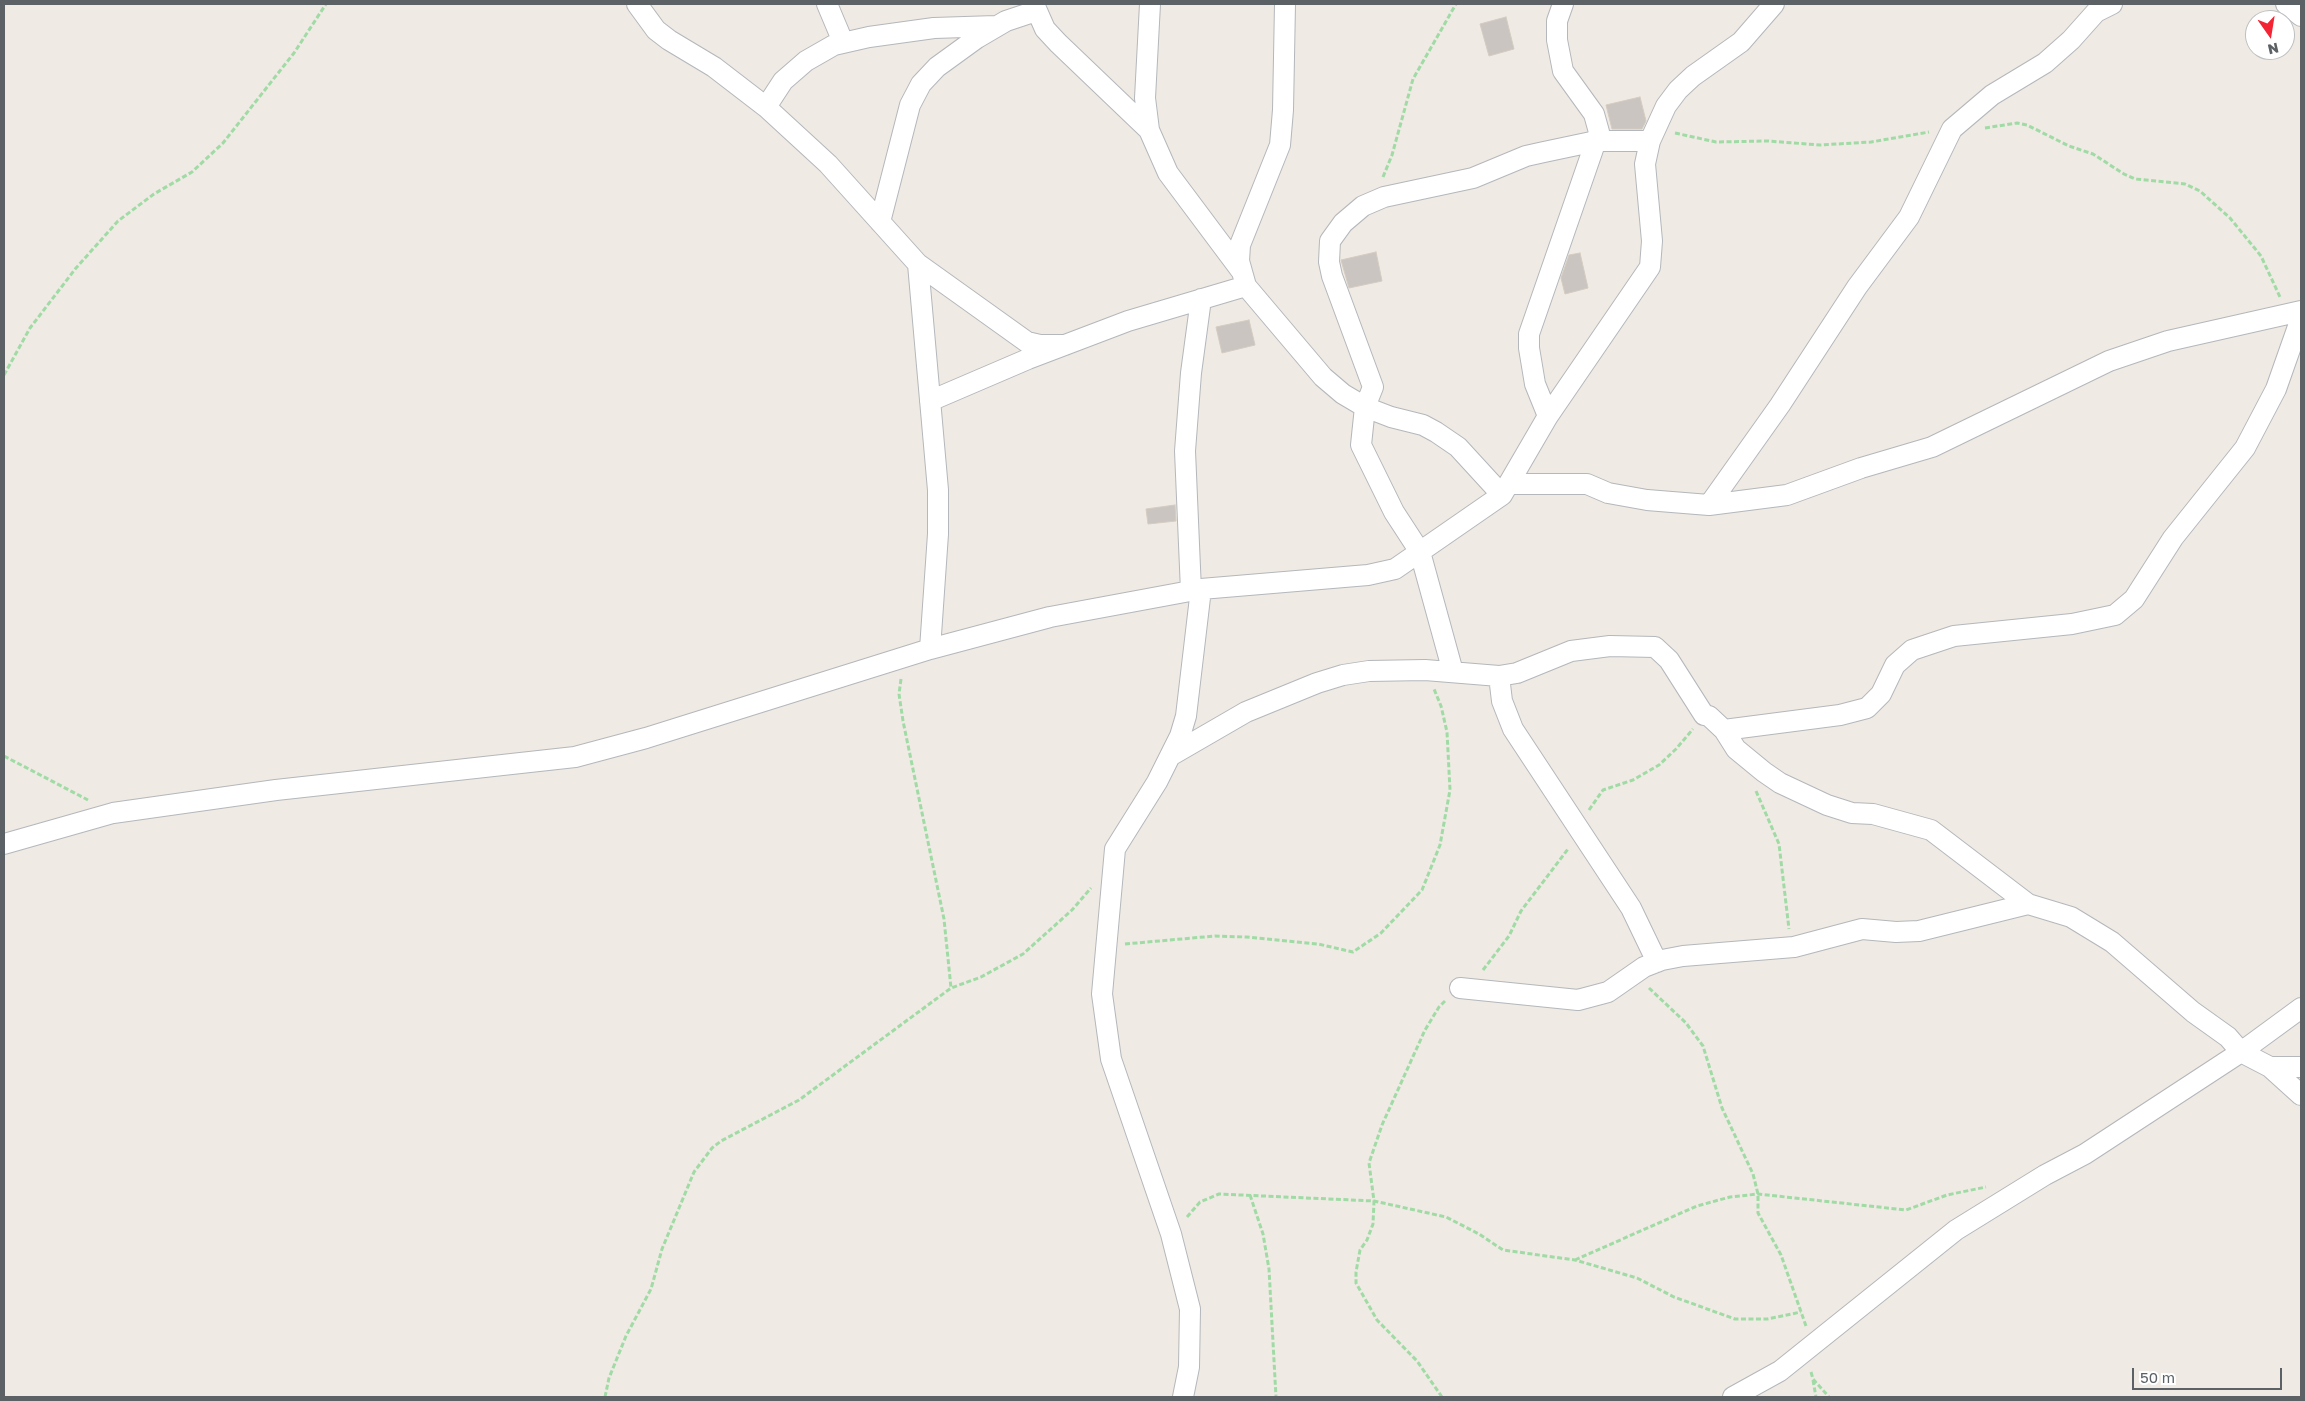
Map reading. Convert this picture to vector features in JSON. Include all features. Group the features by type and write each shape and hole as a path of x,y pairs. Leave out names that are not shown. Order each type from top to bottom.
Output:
{"street":[{"path":"637,4 656,30 714,67 766,107 828,164 918,264 1027,342 1040,346 1065,345"},
{"path":"827,4 843,42"},
{"path":"1150,4 1145,98 1149,130 1168,174 1244,279 1323,377 1343,394 1366,407 1391,417 1423,425 1436,432 1458,447 1506,489 1587,484 1608,493 1647,500 1709,505 1787,495 1861,468 1932,447 2109,361 2168,341 2296,315 2276,389 2245,448 2173,538 2134,599 2115,615 2072,624 1954,636 1912,650 1895,665 1881,694 1867,708 1840,715 1724,730"},
{"path":"1244,279 1239,261 1240,245 1280,145 1283,110 1285,4"},
{"path":"1548,416 1535,384 1529,348 1529,334 1599,132 1594,114 1563,71 1557,40 1557,21 1563,4"},
{"path":"4,844 113,813 276,790 575,757 646,738 906,656 1050,617 1196,590 1378,574 1403,565 1506,489 1548,416 1650,267 1652,250 1645,164 1650,141 1666,106 1678,90 1742,42 1774,4"},
{"path":"1709,505 1780,406 1857,287 1908,217 1952,129 2002,88 2029,74 2052,57 2096,12 2112,4"},
{"path":"2286,4 2301,16"},
{"path":"880,222 915,94 937,67 998,26 1035,7 1046,29 1058,43 1149,130"},
{"path":"766,107 783,81 806,61 843,42 934,28 998,26"},
{"path":"1453,672 1420,552 1394,512 1364,454 1362,446 1366,407 1372,391 1372,384 1332,276 1328,250 1336,231 1364,206 1397,192 1473,178 1526,156 1596,141 1650,141"},
{"path":"918,264 938,514 930,649"},
{"path":"930,401 1128,321 1201,300 1244,279"},
{"path":"1183,1397 1189,1367 1190,1309 1171,1234 1111,1059 1102,994 1116,849 1157,782 1186,716 1196,590 1185,451 1191,374 1201,300"},
{"path":"1170,756 1246,712 1317,683 1369,671 1425,670 1499,676 1517,673 1571,651 1610,646 1655,647 1669,660 1704,715 1709,716 1724,730 1736,749 1780,783 1852,813 1873,814 1931,830 2028,904 2071,917 2112,942 2193,1012 2228,1037 2241,1052 2270,1067 2301,1095"},
{"path":"1499,676 1502,702 1513,729 1631,908 1657,962"},
{"path":"1460,988 1578,1000 1608,992 1657,962 1683,956 1794,947 1862,929 1896,932 1919,931 2028,904"},
{"path":"1732,1397 1780,1370 1956,1230 2045,1175 2085,1154 2241,1052 2301,1008"},
{"path":"2270,1067 2301,1067"}],"path":[{"path":"4,375 30,328 76,268 118,221 154,194 192,172 223,143 289,61 326,4"},
{"path":"1364,206 1387,169 1413,79 1456,4"},
{"path":"1650,141 1675,133 1716,142 1768,141 1820,145 1871,142 1952,129 1984,128 2017,123 2028,125 2069,146 2093,154 2124,174 2135,178 2185,184 2200,191 2224,211 2261,256 2296,315"},
{"path":"906,656 899,694 915,788 944,919 951,988"},
{"path":"1106,946 1223,936 1318,944 1353,952 1381,933 1422,890 1440,845 1450,790 1447,732 1444,715 1425,670"},
{"path":"1442,1397 1417,1362 1377,1320 1356,1283 1360,1250 1367,1240 1373,1224 1374,1201 1369,1163 1382,1125 1430,1020 1438,1007 1487,967 1509,936 1521,911 1573,843 1595,799 1603,790 1633,780 1659,765 1676,749 1704,715"},
{"path":"4,756 113,813"},
{"path":"1752,783 1769,817 1779,844 1787,919 1794,947"},
{"path":"605,1397 608,1378 626,1336 651,1289 662,1249 694,1172 712,1148 721,1141 799,1100 951,988 981,977 1023,954 1072,910 1114,861"},
{"path":"1633,975 1686,1023 1704,1046 1722,1108 1753,1174 1758,1194 1758,1213 1781,1255 1801,1312 1809,1348 1816,1397"},
{"path":"1575,1260 1697,1206 1730,1197 1758,1194 1906,1210 1946,1195 1989,1186"},
{"path":"1171,1234 1200,1202 1209,1196 1219,1194 1374,1201 1446,1217 1503,1250 1575,1260 1637,1278 1674,1297 1735,1320 1767,1319 1801,1312"},
{"path":"1250,1195 1263,1234 1270,1269 1276,1397"},
{"path":"1813,1379 1829,1397"}],"building":[{"path":"1506,17 1514,49 1489,56 1480,24"},
{"path":"1640,97 1646,121 1642,129 1612,129 1606,105"},
{"path":"1376,252 1382,281 1349,288 1341,260"},
{"path":"1580,253 1588,288 1565,294 1561,278 1569,255"},
{"path":"1249,320 1255,345 1222,353 1216,327"},
{"path":"1175,505 1176,521 1148,524 1146,509"}]}
